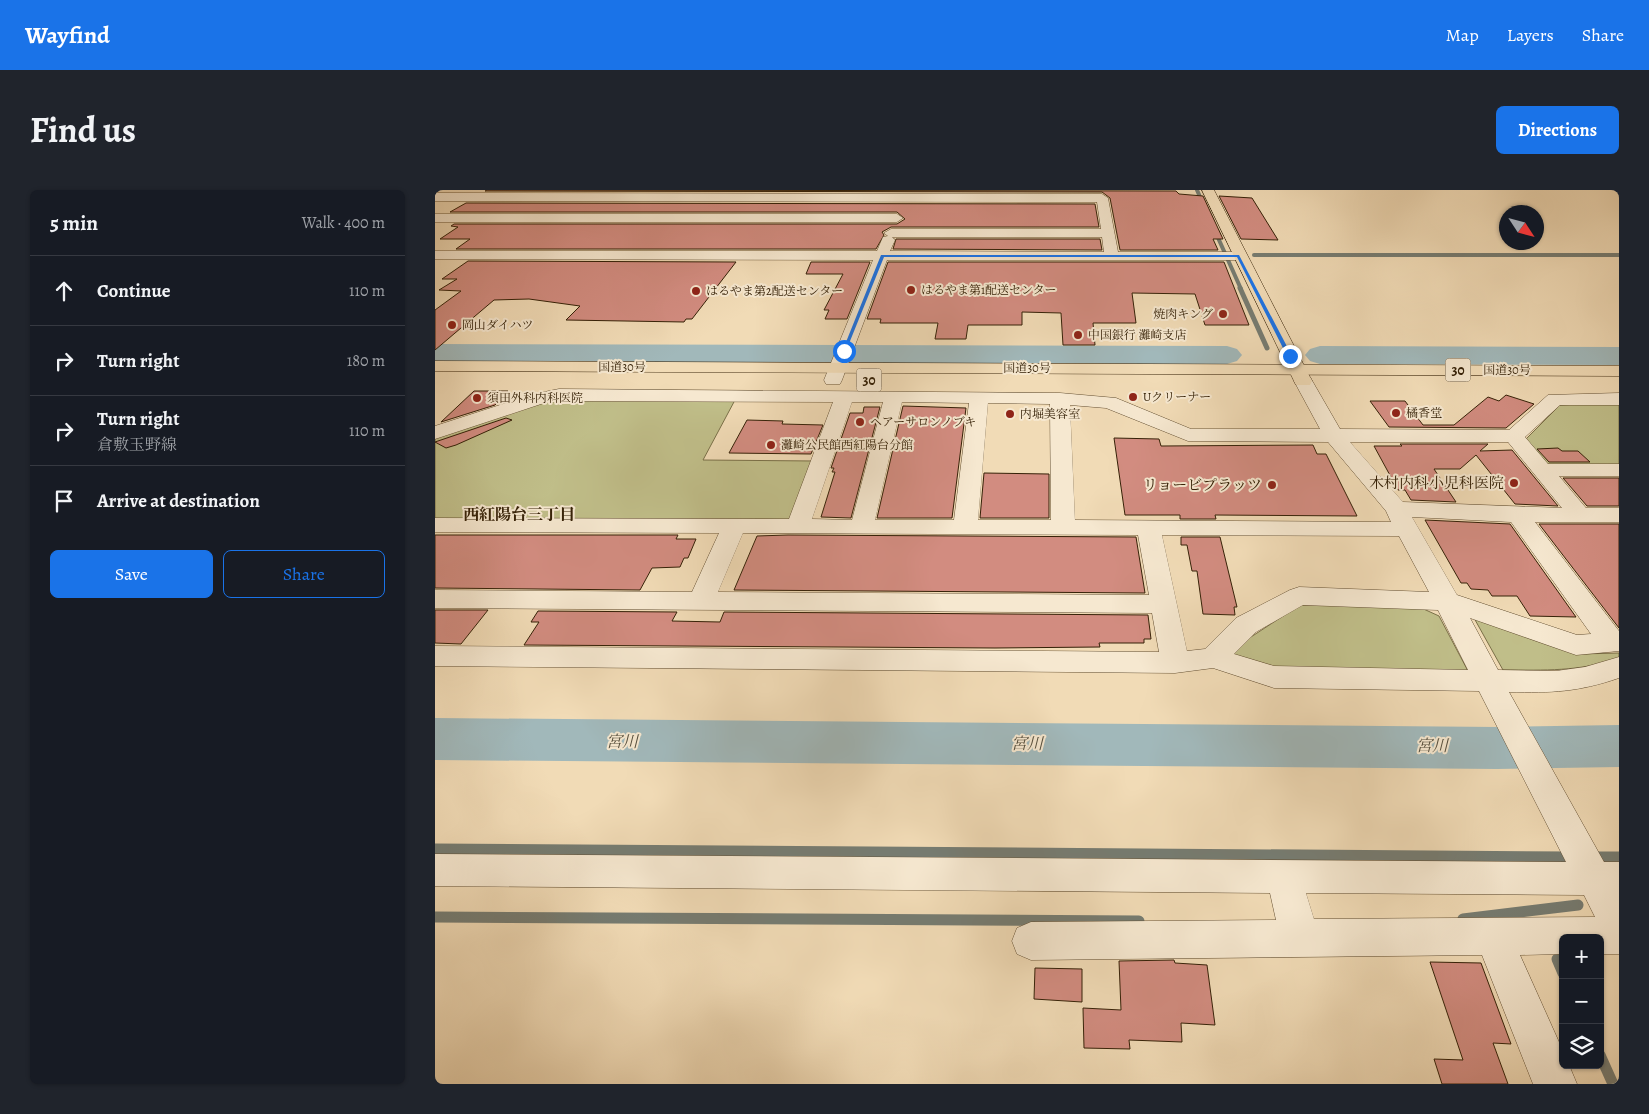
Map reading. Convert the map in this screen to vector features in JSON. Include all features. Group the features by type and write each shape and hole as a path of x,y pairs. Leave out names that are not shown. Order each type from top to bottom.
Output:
{"main road":[{"path":"1208,190 1230,256 1300,375"},
{"name":"国道30号","path":"435,366 1300,375 1619,382"},
{"name":"国道30号","path":"435,378 840,371"},
{"name":"国道30号","path":"1300,375 1619,371"}],"street":[{"path":"435,197 1102,198 1100,214 1108,233 1112,255"},
{"path":"798,527 840,371 882,256 891,233 901,215 905,197"},
{"path":"581,230 620,198"},
{"path":"790,234 815,198"},
{"path":"435,218 801,218 901,215"},
{"path":"891,233 1108,233"},
{"path":"435,255 1230,256"},
{"path":"435,433 541,398 559,395 840,371 893,397 979,397 1109,402 1188,436 1333,434 1514,436 1555,399 1619,399"},
{"path":"1300,375 1333,434 1401,519 1447,601 1557,812 1595,869 1619,923"},
{"path":"862,527 893,397"},
{"path":"965,528 979,397"},
{"path":"1060,399 1063,528"},
{"path":"1514,436 1579,515"},
{"path":"1543,470 1619,470"},
{"path":"1518,515 1616,649"},
{"path":"435,525 1149,528 1518,515 1619,515"},
{"path":"701,601 735,526"},
{"path":"1149,528 1175,663"},
{"path":"1213,658 1246,625 1299,596 1447,601 1576,645 1616,649"},
{"path":"435,600 1164,604"},
{"path":"435,656 1175,663 1213,658 1274,677 1490,686 1586,678 1616,649"},
{"path":"435,870 1284,878 1595,869"},
{"path":"1284,878 1297,927"},
{"path":"1031,941 1297,927 1493,936 1619,935"},
{"path":"1493,936 1555,1084"}],"shaded area":[{"path":"552,399 735,400 703,460 815,461 791,521 435,520 435,436"},
{"path":"1619,402 1619,467 1546,467 1525,440 1560,405"},
{"path":"1300,605 1417,606 1439,616 1469,673 1285,670 1234,657 1231,650"},
{"path":"1474,618 1580,654 1619,653 1619,658 1576,668 1503,670"}],"building":[{"path":"485,191 1176,191 1179,194 1203,196 1223,239 1213,239 1218,250 1120,250 1110,198 1102,192"},
{"path":"1219,196 1252,198 1278,240 1241,239"},
{"path":"466,203 1095,204 1099,227 891,227 882,232 884,235 876,249 456,249 470,239 440,239 458,227 451,226 454,224 897,224 905,219 897,212 450,212"},
{"path":"896,239 1100,239 1102,250 893,249"},
{"path":"468,261 736,262 692,319 686,319 684,322 566,320 580,306 529,299 494,300 435,350 435,310 461,291 439,290 457,279 442,279"},
{"path":"811,262 870,262 847,319 825,319 829,310 824,310 843,274 806,274"},
{"path":"888,262 1224,262 1249,325 1205,325 1195,294 1132,293 1136,323 1093,323 1095,345 1063,345 1061,313 1022,312 1022,325 968,325 966,339 935,339 938,323 880,323 881,319 867,319"},
{"path":"474,391 508,391 495,405 441,422"},
{"path":"1506,395 1534,404 1506,428 1389,427 1370,401 1405,401 1423,425 1454,425 1488,397 1499,401"},
{"path":"903,406 966,408 952,518 877,518"},
{"path":"864,407 880,407 851,518 821,517 835,472 832,472 834,468 831,468 850,413 863,413"},
{"path":"506,418 512,420 456,445 446,448 435,442"},
{"name":"灘崎公民館西紅陽台分館","path":"747,420 783,421 782,424 823,425 811,454 729,453"},
{"name":"リョービプラッツ","path":"1114,438 1159,439 1161,446 1313,445 1317,454 1326,454 1357,516 1215,515 1216,519 1180,519 1180,515 1125,515"},
{"path":"1400,444 1488,444 1480,451 1512,450 1558,506 1515,504 1476,455 1460,469 1434,469 1456,502 1411,500 1405,490 1398,490 1374,446 1402,446"},
{"path":"1558,448 1562,451 1578,451 1590,462 1549,462 1537,449"},
{"path":"984,473 1049,474 1049,518 980,518"},
{"path":"1563,478 1619,478 1619,506 1587,506"},
{"path":"1425,520 1510,524 1576,617 1530,616 1517,596 1492,596 1488,590 1471,589 1467,583 1461,583"},
{"path":"1539,524 1619,524 1619,628"},
{"path":"435,535 678,535 676,539 696,539 688,558 684,558 680,567 652,568 640,590 435,588"},
{"path":"757,536 1136,537 1145,593 734,590"},
{"path":"1181,537 1220,537 1237,607 1234,607 1235,615 1203,614 1197,571 1192,571 1187,545 1181,545"},
{"path":"435,610 488,610 461,644 435,643"},
{"path":"538,611 677,612 672,621 720,622 724,612 1148,615 1151,639 1144,639 1144,643 1099,643 1100,647 524,645 539,622 531,622"},
{"path":"1174,960 1175,963 1207,965 1215,1025 1181,1023 1182,1042 1129,1040 1130,1049 1084,1048 1083,1008 1121,1010 1119,961"},
{"path":"1430,962 1481,963 1511,1044 1493,1043 1508,1084 1442,1084 1434,1059 1463,1060"},
{"path":"1035,968 1082,969 1082,1002 1034,999"}],"waterway":[{"path":"1197,190 1203,204"},
{"path":"1215,231 1241,289"},
{"path":"1254,255 1619,255"},
{"path":"1240,288 1267,348"},
{"path":"435,353 1227,355"},
{"path":"1320,355 1619,356"},
{"name":"宮川","path":"435,739 1497,748 1619,746"},
{"path":"435,849 1572,857"},
{"path":"1591,857 1619,857"},
{"path":"1463,919 1578,905"},
{"path":"435,917 1139,921"},
{"path":"1557,959 1559,964"},
{"path":"1604,1064 1613,1084"}],"place":[{"name":"はるやま第1配送センター","path":"911,290"},
{"name":"はるやま第2配送センター","path":"696,291"},
{"name":"焼肉キング","path":"1223,314"},
{"name":"岡山ダイハツ","path":"452,325"},
{"name":"中国銀行 灘崎支店","path":"1078,335"},
{"name":"Uクリーナー","path":"1133,397"},
{"name":"須田外科内科医院","path":"477,398"},
{"name":"橘香堂","path":"1396,413"},
{"name":"内堀美容室","path":"1010,414"},
{"name":"ヘアーサロンノブキ","path":"860,422"},
{"name":"灘崎公民館西紅陽台分館","path":"771,445"},
{"name":"木村内科小児科医院","path":"1514,483"},
{"name":"リョービプラッツ","path":"1272,485"}],"district":[{"name":"西紅陽台三丁目","path":"519,514"}],"route":[{"path":"844,351 882,256 1239,256 1290,356"}]}
